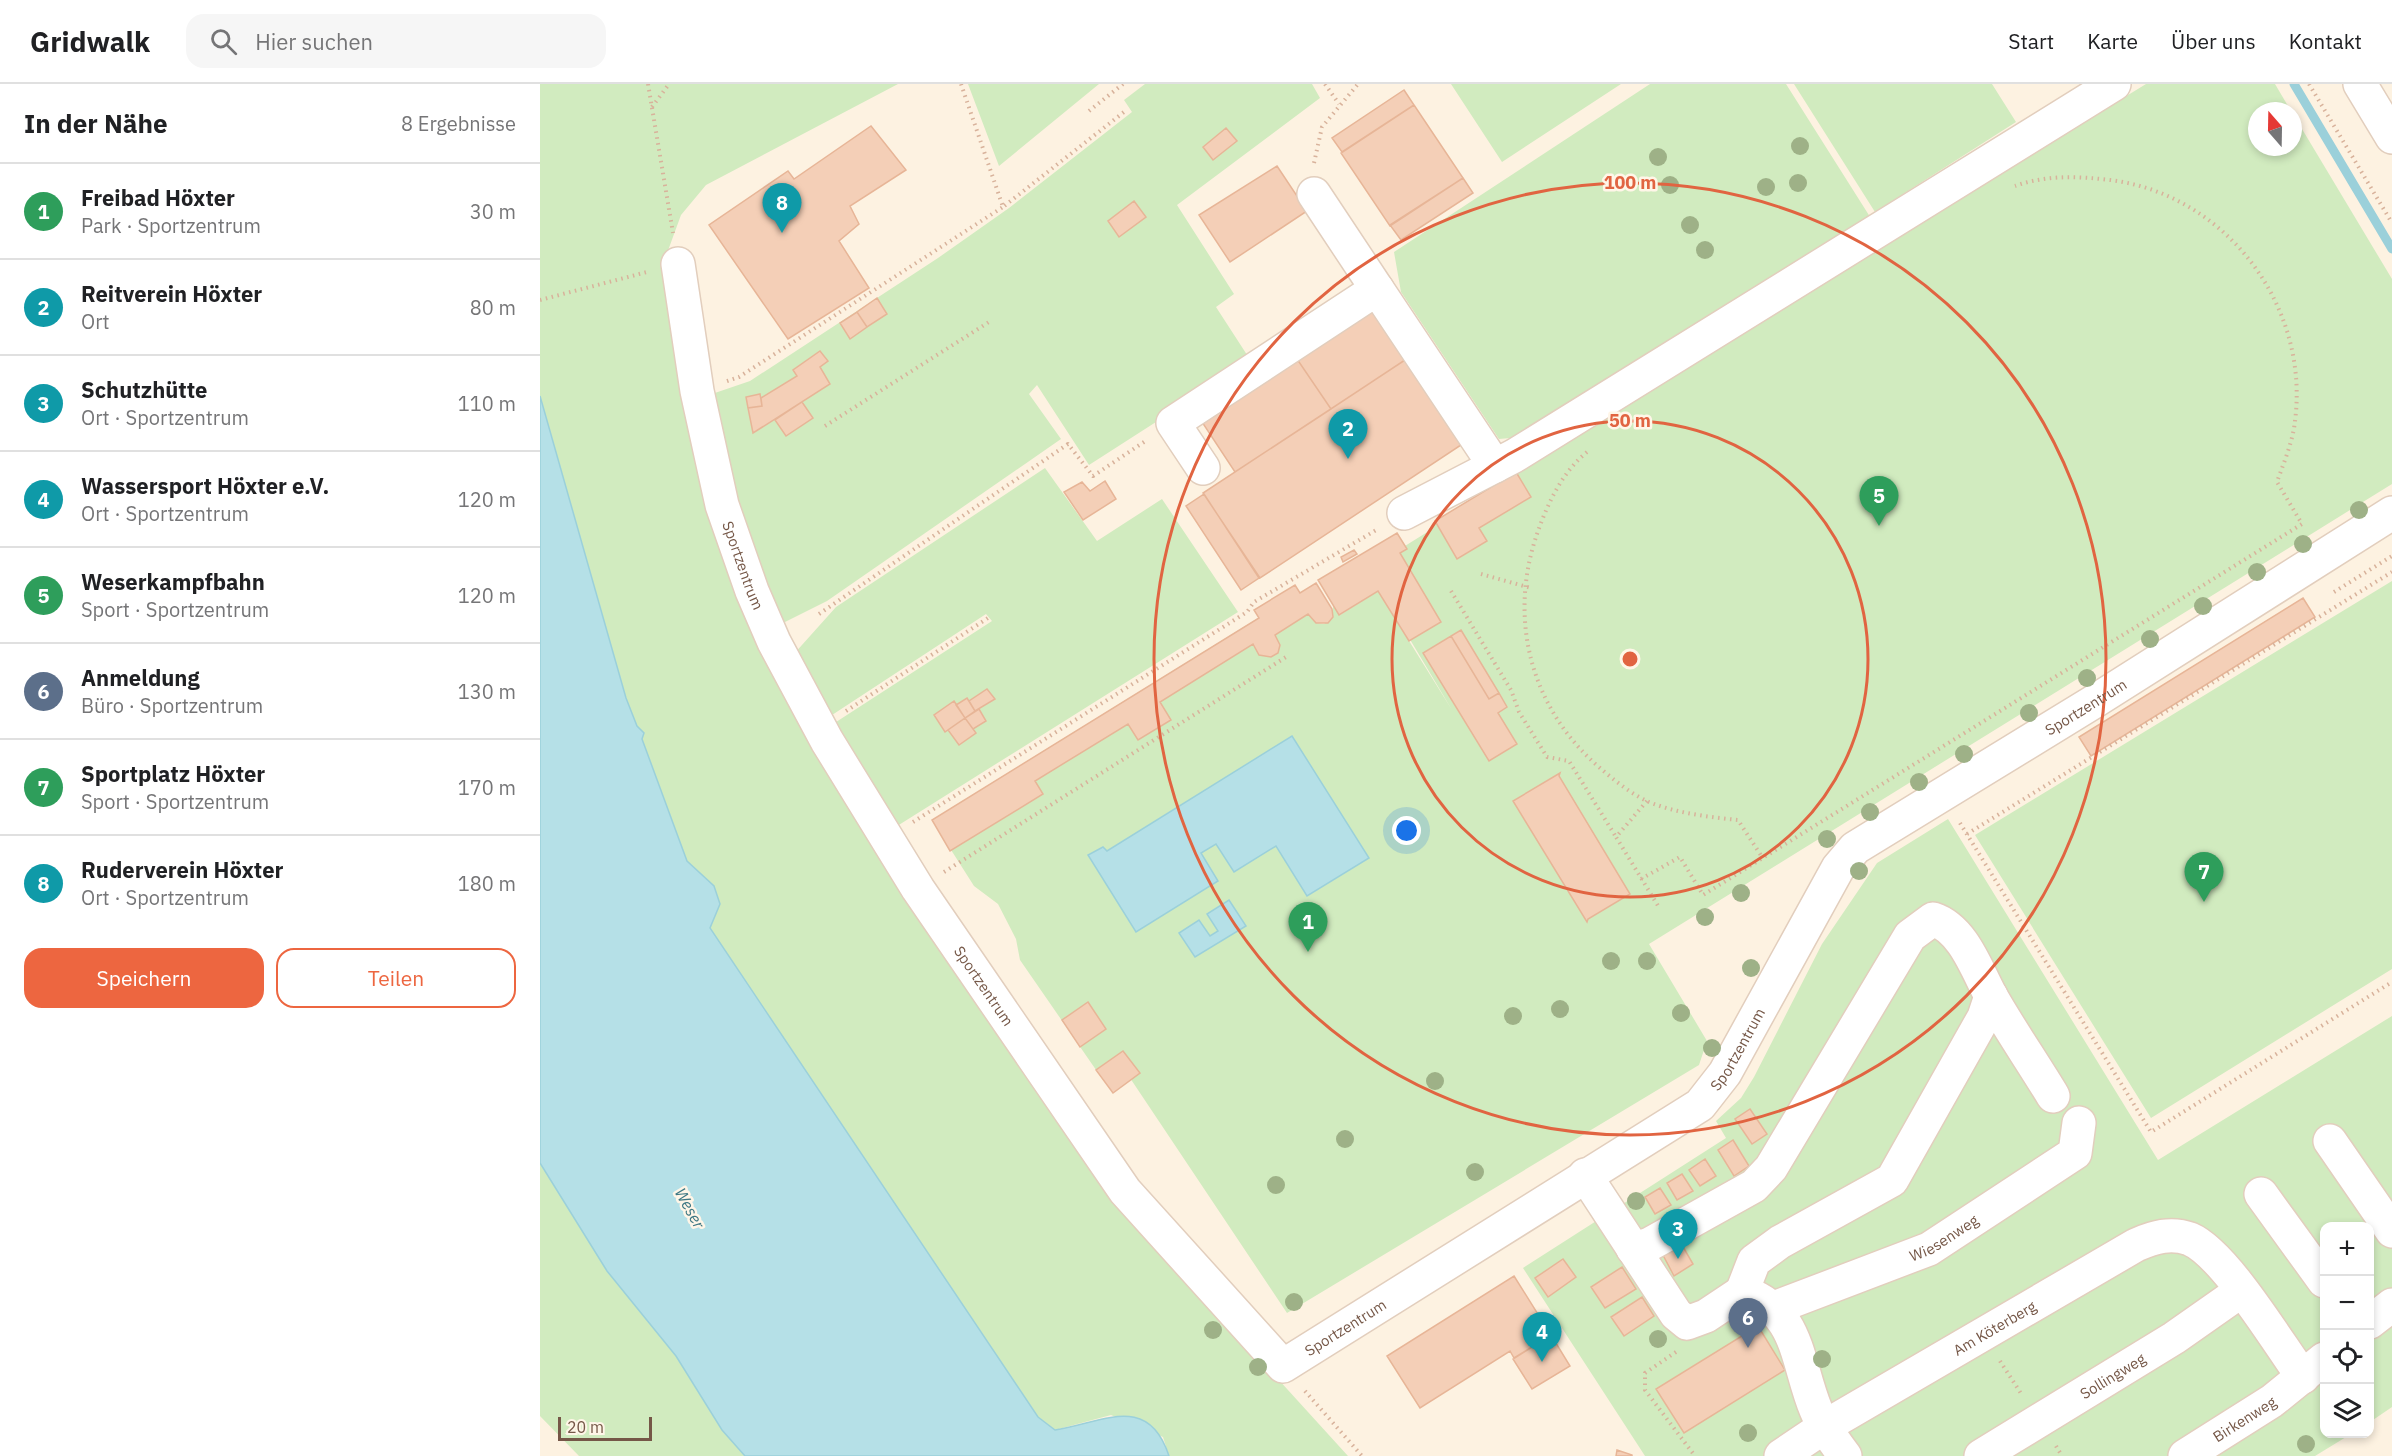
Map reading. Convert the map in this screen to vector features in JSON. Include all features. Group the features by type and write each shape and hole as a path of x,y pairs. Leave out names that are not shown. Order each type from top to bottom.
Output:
{"street":[{"path":"1404,513 1495,466 2114,84"},
{"path":"2360,84 2392,137"},
{"path":"1314,194 1495,466"},
{"name":"Sportzentrum","path":"678,264 698,391 722,505 752,591 774,642 820,728 918,889 1125,1191 1283,1366 1700,1105 1725,1073 1838,868 1855,848 2095,701 2392,513"},
{"path":"1203,468 1173,423 1377,289"},
{"path":"1633,1249 1650,1244 1754,1186 1771,1168 1910,936 1933,919 1942,922 1956,936 1980,971 1991,996 2053,1096"},
{"path":"1585,1175 1676,1314 1687,1323 1706,1316 1742,1292 1754,1261 1780,1242 1892,1180 1984,1017 1991,996"},
{"name":"Wiesenweg","path":"1774,1308 1929,1249 2075,1153 2079,1123"},
{"path":"2330,1142 2392,1231"},
{"path":"2260,1194 2321,1276"},
{"name":"Am Köterberg","path":"1781,1456 1824,1427 2136,1245 2168,1235 2188,1238 2206,1248 2241,1291"},
{"path":"2241,1291 2314,1368"},
{"name":"Sollingweg","path":"1981,1456 2174,1338 2241,1291"},
{"path":"1742,1292 1762,1298 1774,1308 1789,1328 1824,1427 1845,1456"},
{"path":"2374,1319 2392,1305"},
{"name":"Birkenweg","path":"2185,1456 2272,1401 2314,1368"}],"path":[{"path":"540,300 678,264 648,84"},
{"path":"652,107 669,84"},
{"path":"961,84 1003,207"},
{"path":"1089,111 1123,84"},
{"path":"1325,84 1339,104"},
{"path":"1314,194 1312,171 1322,127 1358,84"},
{"path":"2309,84 2392,223"},
{"path":"698,391 739,377 1003,207 1124,112"},
{"path":"1641,879 1680,857 1703,895 2302,524 2277,482 2295,421 2296,373 2284,318 2265,279 2237,243 2201,213 2158,191 2126,182 2073,176 2029,181 2010,188"},
{"path":"825,426 989,322"},
{"path":"819,614 1068,444 1093,476 1173,423"},
{"path":"1591,448 1560,484 1543,516 1524,586 1523,620 1529,654 1540,691 1563,729 1588,758 1614,780 1647,801 1680,811 1738,820 1762,857"},
{"path":"887,838 1247,612 1254,602 1404,513"},
{"path":"2334,592 2392,556"},
{"path":"1967,834 2392,572"},
{"path":"1481,574 1531,588"},
{"path":"1451,591 1511,690 1519,712 1547,757 1569,761 1660,909"},
{"path":"820,728 991,616"},
{"path":"918,889 1286,657"},
{"path":"1616,837 1647,801"},
{"path":"1969,817 1960,823 2151,1132 2392,982"},
{"path":"1687,1323 1690,1343 1645,1373 1645,1389 1695,1456"},
{"path":"1283,1366 1362,1456"}],"green space":[{"path":"540,84 898,84 706,185 681,215 666,256 743,592 1116,1201 1348,1456 1169,1456 1163,1437 1111,1415 1055,1430 1038,1417 710,928 720,904 714,886 687,861 642,739 644,733 637,726 626,698 540,396"},
{"path":"968,84 1099,84 999,166"},
{"path":"1145,84 1312,84 1320,98 1177,205 1234,294 1216,307 1251,361 1089,465 1037,385 1029,394 1061,439 827,601 777,626 741,526 709,395 750,381 938,258 1009,208 1132,112 1124,100"},
{"path":"1451,84 1621,84 1502,162"},
{"path":"1650,84 1786,84 1872,220 1522,437 1499,439 1401,292 1394,252"},
{"path":"1794,84 1992,84 2016,122 1875,212"},
{"path":"2146,84 2275,84 2286,102 2248,102 2248,156 2302,156 2302,129 2392,279 2392,484 1649,944 1707,1041 1699,1065 1287,1313 1122,1066 1103,1080 1020,960 1016,939 998,904 974,886 932,820 1263,615 1308,614 1316,623 1324,624 1333,617 1333,605 1340,615 1378,591 1452,710 1368,569 1429,531 1437,520"},
{"path":"1045,468 1097,541 1162,499 1238,612 894,828 833,724 992,621 986,614 829,717 793,655 836,607"},
{"path":"2392,581 2392,969 2151,1118 1975,835"},
{"path":"1948,819 2158,1160 2392,1016 2392,1407 2374,1419 2374,1222 2320,1222 2320,1438 2344,1438 2315,1456 1645,1456 1523,1268 1726,1138 1716,1121 1741,1098 1822,944 1877,863"},
{"path":"540,1163 607,1271 676,1356 722,1430 745,1456 579,1456 540,1416"}],"water":[{"name":"Weser","path":"540,396 626,698 637,726 644,733 642,739 687,861 714,886 720,904 710,928 1038,1417 1055,1430 1106,1418 1122,1416 1136,1418 1149,1424 1160,1436 1169,1456 745,1456 722,1430 676,1356 607,1271 540,1163"},
{"path":"1292,736 1369,858 1307,896 1276,846 1234,872 1216,844 1201,853 1218,881 1136,932 1088,855 1103,847 1107,851"},
{"path":"1229,900 1246,926 1195,957 1179,933 1199,920 1210,936 1218,931 1207,914"}],"building":[{"path":"1404,90 1414,105 1342,152 1332,138"},
{"path":"1414,105 1463,178 1390,226 1341,153"},
{"path":"871,126 906,170 850,206 859,224 839,241 869,288 788,339 709,225 788,171 794,179"},
{"path":"1226,128 1237,141 1213,160 1203,147"},
{"path":"1277,166 1307,211 1230,262 1199,215"},
{"path":"1463,178 1473,193 1401,240 1390,225"},
{"path":"1134,201 1146,217 1119,237 1108,221"},
{"path":"877,298 887,314 867,327 857,312"},
{"path":"1372,309 1405,360 1331,409 1297,359"},
{"path":"857,312 867,327 850,339 840,323"},
{"path":"820,351 828,361 820,367 830,384 753,433 748,408 762,406 761,398 797,376 793,370"},
{"path":"1297,359 1331,409 1235,472 1202,422"},
{"path":"1405,360 1461,445 1260,578 1203,493"},
{"path":"760,394 762,406 748,408 746,397"},
{"path":"802,402 813,418 786,436 775,420"},
{"path":"1516,472 1531,497 1479,528 1487,541 1457,559 1435,521"},
{"path":"1105,481 1116,499 1083,520 1064,492 1082,482 1090,491"},
{"path":"1204,494 1259,578 1241,590 1186,506"},
{"path":"1397,533 1407,549 1400,553 1441,622 1409,641 1378,591 1339,615 1318,580"},
{"path":"1354,550 1357,554 1343,562 1341,557"},
{"path":"1316,583 1332,609 1333,617 1328,623 1316,623 1308,614 1275,635 1280,645 1278,653 1271,657 1259,655 1253,644 1160,702 1171,720 1138,740 1128,724 1035,781 1043,794 950,851 932,820 1259,618 1254,610 1295,585 1300,593"},
{"path":"2303,598 2315,617 2091,756 2079,737"},
{"path":"1461,630 1499,693 1489,699 1451,636"},
{"path":"1451,636 1489,699 1499,693 1507,707 1498,713 1517,744 1489,761 1423,653"},
{"path":"987,689 995,699 975,711 969,701"},
{"path":"967,698 975,711 965,718 956,705"},
{"path":"954,701 965,718 945,732 934,715"},
{"path":"979,709 986,721 973,729 965,718"},
{"path":"965,718 976,733 959,745 948,730"},
{"path":"1560,773 1559,776 1630,894 1588,919 1587,922 1513,801"},
{"path":"1088,1002 1106,1029 1080,1047 1062,1020"},
{"path":"1123,1051 1140,1073 1113,1093 1096,1070"},
{"path":"1750,1109 1767,1134 1752,1144 1735,1119"},
{"path":"1733,1140 1749,1166 1734,1176 1718,1150"},
{"path":"1705,1159 1716,1176 1700,1186 1689,1170"},
{"path":"1682,1174 1693,1191 1677,1200 1667,1183"},
{"path":"1660,1188 1671,1205 1655,1214 1645,1197"},
{"path":"1682,1245 1693,1264 1674,1276 1663,1255"},
{"path":"1563,1259 1576,1277 1548,1297 1535,1278"},
{"path":"1622,1267 1636,1289 1605,1308 1591,1287"},
{"path":"1514,1276 1551,1335 1514,1358 1510,1351 1420,1408 1387,1356"},
{"path":"1642,1297 1654,1316 1624,1336 1611,1317"},
{"path":"1758,1326 1785,1370 1684,1433 1656,1389"},
{"path":"1551,1335 1570,1366 1532,1389 1513,1359"},
{"path":"1617,1450 1632,1455 1632,1456 1616,1456"}],"waterway":[{"path":"2294,84 2392,249"}],"place":[{"name":"Ruderverein Höxter","path":"782,233"},
{"name":"Reitverein Höxter","path":"1348,459"},
{"name":"Weserkampfbahn","path":"1879,526"},
{"name":"Sportplatz Höxter","path":"2204,902"},
{"name":"Freibad Höxter","path":"1308,952"},
{"name":"Schutzhütte","path":"1678,1259"},
{"name":"Anmeldung","path":"1748,1348"},
{"name":"Wassersport Höxter e.V.","path":"1542,1362"}]}
